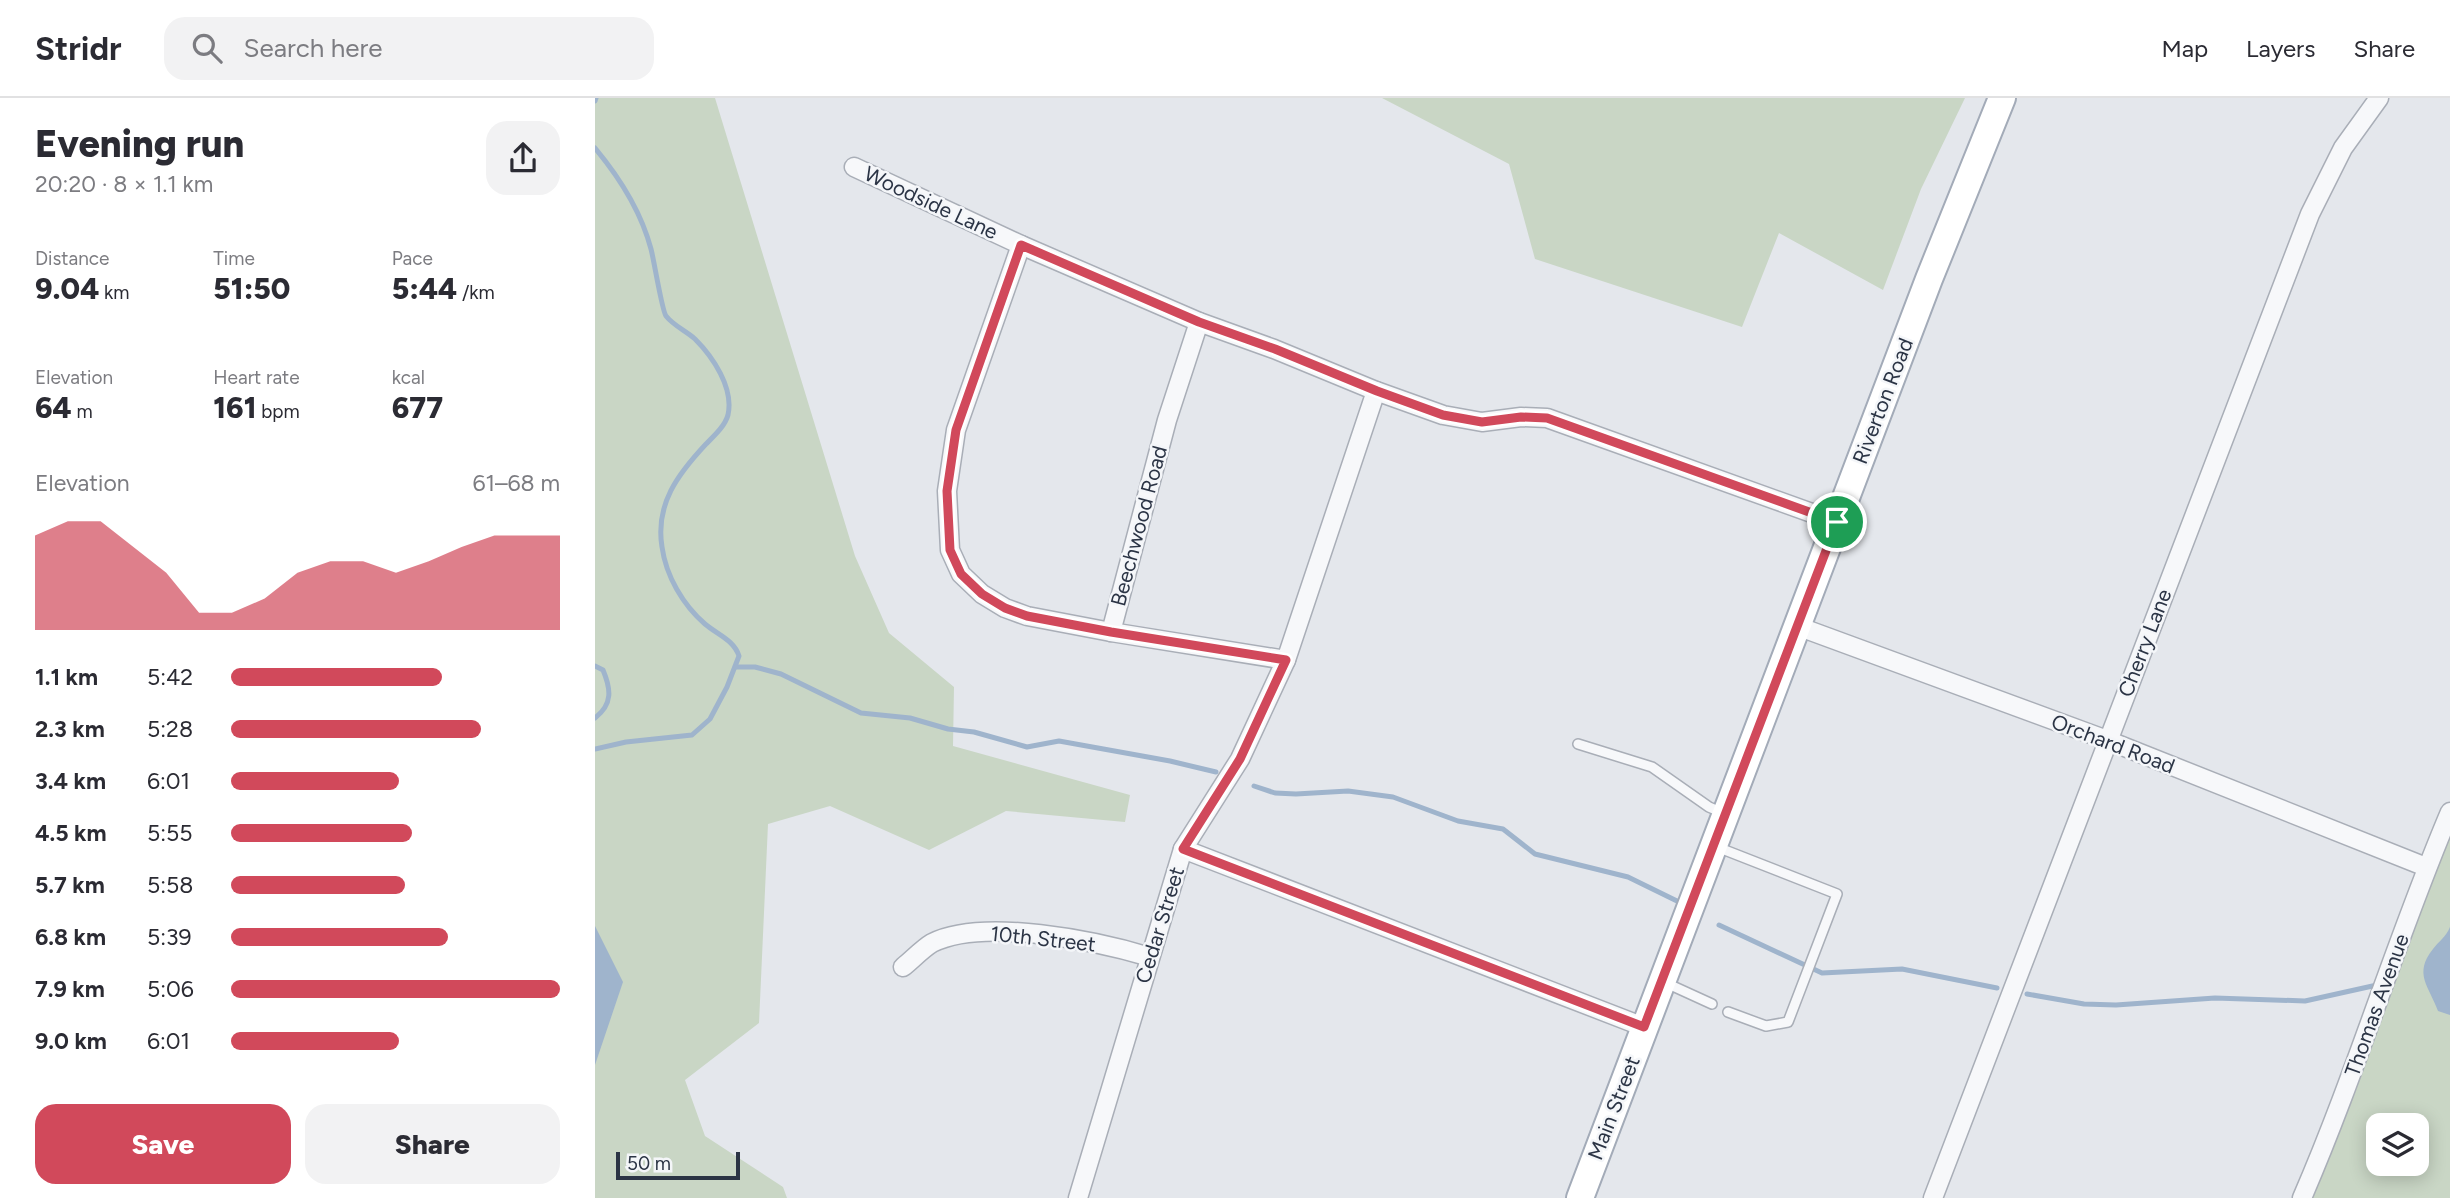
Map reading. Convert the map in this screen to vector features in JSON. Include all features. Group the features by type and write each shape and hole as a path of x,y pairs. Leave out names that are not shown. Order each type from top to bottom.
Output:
{"main road":[{"name":"Riverton Road","path":"1677,940 1929,279 2002,98"},
{"name":"Main Street","path":"1580,1198 1677,940"}],"street":[{"name":"Cherry Lane","path":"1933,1198 2310,214 2343,148 2379,98"},
{"name":"Woodside Lane","path":"854,167 1021,245 1199,322 1443,415 1482,422 1521,417 1547,418 1837,522"},
{"path":"1021,245 956,430 947,491 950,550 961,574 982,594 1005,608 1027,616 1286,660"},
{"name":"Beechwood Road","path":"1111,632 1167,420 1199,322"},
{"name":"Cedar Street","path":"1078,1198 1183,849 1240,759 1286,660 1377,391"},
{"name":"Orchard Road","path":"1797,626 2107,740 2426,867"},
{"name":"Thomas Avenue","path":"2302,1198 2330,1135 2426,867 2450,812"},
{"path":"1183,849 1644,1027"},
{"name":"10th Street","path":"903,967 932,944 971,932 1017,933 1116,946 1150,957"}],"lane":[{"path":"1578,744 1651,767 1709,807 1724,814"},
{"path":"1712,846 1837,894 1788,1022 1766,1026 1728,1012"},
{"path":"1661,981 1712,1004"}],"green space":[{"path":"595,98 715,98 855,556 889,633 954,687 953,746 1130,795 1125,822 1006,811 929,850 830,806 768,824 759,1023 685,1080 705,1136 783,1187 787,1198 595,1198"},
{"path":"1382,98 1965,98 1921,189 1883,290 1779,233 1742,327 1535,259 1509,164"},
{"path":"2450,812 2450,1198 2298,1198"}],"water":[{"path":"595,926 623,982 595,1065"},
{"path":"2450,927 2450,1015 2438,1011 2423,973 2427,958"}],"waterway":[{"path":"595,148 621,183 642,221 666,316 695,339 709,355 721,374 728,394 727,419 678,478 665,503 661,531 667,569 683,599 705,624 737,650 739,656 710,719 692,735 626,742 595,749"},
{"path":"595,666 603,670 609,696 605,707 595,718"},
{"path":"736,667 755,667 781,674 861,713 910,718 1027,747 1059,741 1216,772"},
{"path":"1254,786 1275,793 1348,791 1393,797 1458,821 1503,829 1535,854 1628,877 1677,901"},
{"path":"1719,925 1822,973 1902,969 1997,988"},
{"path":"2027,994 2084,1004 2116,1005 2215,998 2305,1001 2377,985"}],"route":[{"path":"1021,245 1199,322 1443,415 1482,422 1521,417 1547,418 1837,522 1644,1027 1183,849 1240,759 1286,660 1111,632 1027,616 1005,608 982,594 961,574 950,550 947,491 956,430 1021,245"}]}
